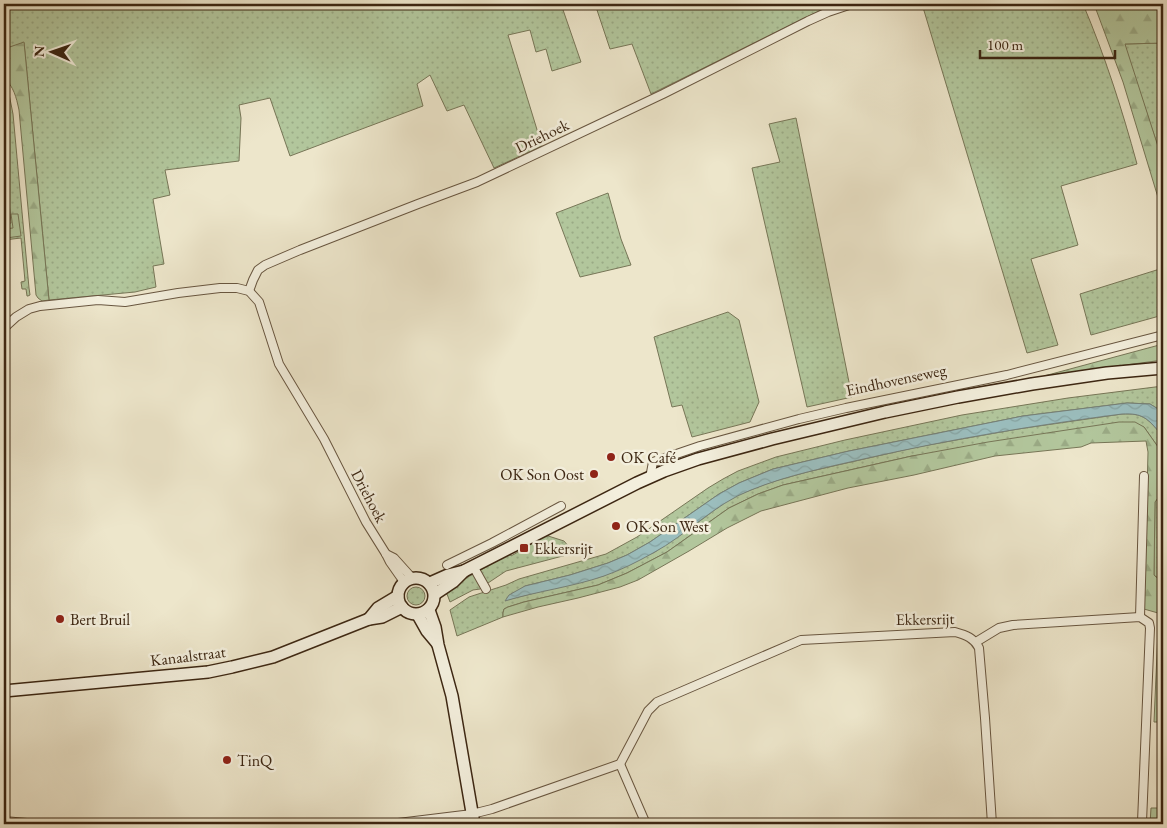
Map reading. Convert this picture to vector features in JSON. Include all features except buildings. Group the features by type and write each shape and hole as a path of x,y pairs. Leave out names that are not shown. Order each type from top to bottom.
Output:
{"main road":[{"name":"Eindhovenseweg","path":"435,594 495,548 664,471 730,450 894,410 958,397 1032,384 1163,368"},
{"name":"Eindhovenseweg","path":"430,584 469,568"},
{"path":"419,578 430,584 435,594 432,606 423,612 412,614 406,612 400,602 399,590 408,580 419,578"},
{"name":"Kanaalstraat","path":"4,691 208,672 232,668 273,657 369,619 382,617 400,602"},
{"path":"423,612 435,627 452,696 473,819"}],"street":[{"name":"Driehoek","path":"408,580 394,558 386,554 366,522 324,439 279,364 259,302 249,292 258,270 265,265 309,246 477,182 663,94 813,18 852,4"},
{"path":"4,328 16,317 34,307 98,300 125,302 220,288 237,288 249,292"},
{"name":"Eindhovenseweg","path":"650,478 654,462 708,444 846,408 1007,374 1163,335"},
{"path":"1140,617 1144,476"},
{"name":"Eindhovenseweg","path":"447,565 495,548 561,506"},
{"path":"469,568 486,589"},
{"path":"992,824 985,709 979,648 976,642 999,628 1013,625 1140,617 1148,623 1150,628 1142,822 1139,824"},
{"name":"Ekkersrijt","path":"620,764 648,711 657,702 801,640 955,632 967,636 976,642"},
{"path":"390,824 473,819 492,809 620,764 646,824"},
{"path":"4,821 38,824"}],"green space":[{"path":"4,4 561,4 581,62 552,71 546,49 536,52 530,30 508,35 542,146 494,168 464,105 447,111 430,75 417,84 423,106 290,156 270,98 239,105 241,118 239,161 165,170 170,195 153,199 164,264 153,266 156,287 135,292 49,300 24,43 4,49"},
{"path":"595,4 826,4 827,7 651,94 632,44 610,49"},
{"path":"922,4 1083,4 1099,43 1137,164 1061,186 1078,245 1031,259 1058,345 1027,353"},
{"path":"1094,4 1163,4 1163,43 1125,44 1163,162 1163,214 1123,82"},
{"path":"24,42 49,300 42,301 36,295 19,110 14,92 4,77 4,49"},
{"path":"1163,43 1163,162 1124,44"},
{"path":"4,86 9,94 13,114 30,295 28,296 26,289 22,289 21,282 25,281 21,238 4,240 4,224 11,223 9,202 4,202"},
{"path":"796,118 852,397 807,407 752,168 780,162 769,124"},
{"path":"608,193 621,239 631,265 580,277 556,213"},
{"path":"11,214 18,214 21,236 6,238 5,229 13,228"},
{"path":"1163,268 1163,315 1091,335 1080,294"},
{"path":"728,312 739,320 759,402 750,422 692,437 682,405 672,407 654,337"},
{"path":"1163,344 1163,360 1044,376"},
{"path":"1163,386 1163,412 1150,404 1127,403 1023,416 849,451 773,469 739,483 719,494 650,542 627,555 570,575 525,586 506,600 603,576 655,552 735,496 771,482 917,447 1018,429 1122,414 1135,414 1144,418 1163,434 1163,454 1144,427 912,456 783,485 758,494 729,508 667,552 627,573 598,585 508,607 504,609 503,617 457,636 450,610 469,597 519,579 606,554 637,537 723,479 738,471 776,457 962,415 1068,398"},
{"path":"1119,422 1135,422 1144,427 1163,454 1163,491 1155,502 1154,575 1163,582 1163,621 1158,621 1158,613 1144,609 1148,452 1146,441 1091,443 1081,447 995,456 848,488 761,511 727,528 638,580 620,587 503,617 504,609 508,607 598,585 627,573 667,552 729,508 758,494 783,485 912,456"},
{"path":"1163,491 1163,582 1154,575 1155,502"},
{"path":"545,535 564,541 574,553 506,571 480,589 473,590 450,602 447,594 444,594 457,583 510,554 511,556"},
{"path":"412,587 420,587 425,592 423,603 412,605 407,600 407,592"},
{"path":"1158,630 1163,631 1163,722 1154,722"},
{"path":"1163,766 1163,824 1150,824 1151,808 1162,808"}],"water":[{"path":"1127,403 1150,404 1163,412 1163,434 1140,416 1122,414 963,439 808,472 779,480 738,496 713,511 665,546 617,571 580,583 505,601 509,595 525,586 570,575 627,555 650,542 719,494 739,483 773,469 849,451 1023,416"}],"place":[{"name":"OK Café","path":"611,457"},
{"name":"OK Son Oost","path":"594,474"},
{"name":"OK Son West","path":"616,526"},
{"name":"Ekkersrijt","path":"524,548"},
{"name":"Bert Bruil","path":"60,619"},
{"name":"TinQ","path":"227,760"}]}
